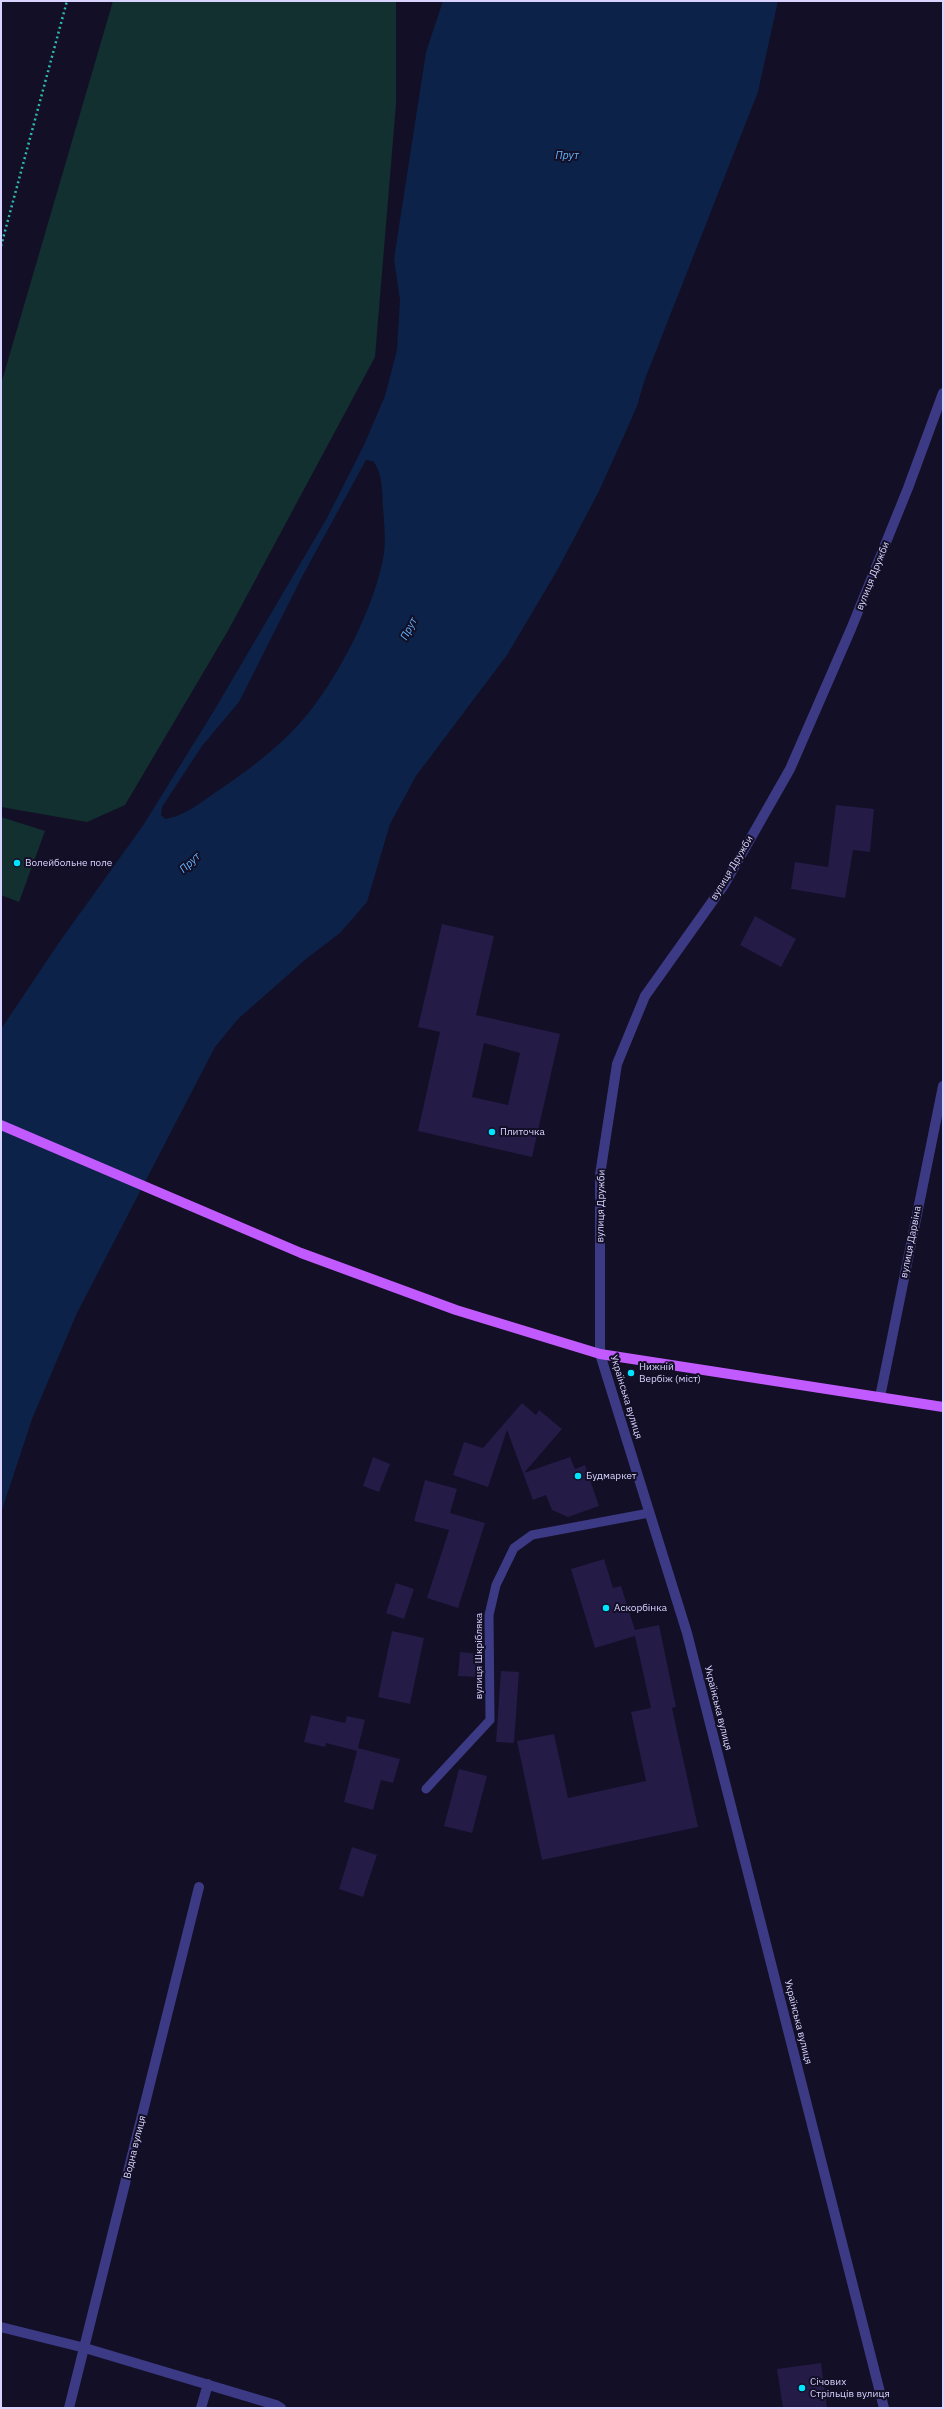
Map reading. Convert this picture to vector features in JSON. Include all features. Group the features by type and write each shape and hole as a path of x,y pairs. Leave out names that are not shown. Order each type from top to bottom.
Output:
{"main road":[{"path":"1,1124 301,1253 456,1310 600,1354"},
{"name":"Українська вулиця","path":"600,1354 943,1407"}],"street":[{"name":"вулиця Дружби","path":"600,1354 600,1175 617,1064 646,996 724,885 790,769 852,629 908,488 943,393"},
{"name":"вулиця Дарвіна","path":"880,1397 943,1086"},
{"name":"Українська вулиця","path":"600,1354 687,1633 884,2408"},
{"name":"Водна вулиця","path":"69,2408 199,1886"},
{"path":"1,2327 85,2348 208,2384 281,2408"},
{"path":"201,2408 208,2384"}],"lane":[{"name":"вулиця Шкрібляка","path":"426,1789 490,1720 489,1615 496,1585 514,1548 532,1535 650,1514"}],"path":[{"path":"1,246 67,1"}],"green space":[{"path":"113,1 396,1 396,104 375,357 229,629 125,805 87,822 1,807 1,384"},
{"name":"Волейбольне поле","path":"1,817 45,831 19,902 1,895"}],"water":[{"name":"Прут","path":"443,1 778,1 758,92 645,379 637,406 599,491 558,569 507,655 416,776 390,824 367,902 340,933 306,959 238,1019 215,1047 77,1313 32,1419 1,1513 1,1029 58,944 144,824 215,709 327,518 364,445 385,396 397,350 400,300 394,259 426,52","holes":["366,460 373,461 379,472 381,483 385,530 384,553 380,574 372,597 363,620 340,667 313,708 272,750 243,774 188,811 165,819 161,815 162,807 202,746 239,702 303,575"]}],"building":[{"path":"836,805 874,809 870,852 853,850 845,898 791,889 795,862 828,867"},
{"path":"755,916 796,939 781,967 740,945"},
{"path":"442,924 494,936 476,1015 560,1034 532,1157 418,1131 440,1032 418,1027","holes":["484,1043 520,1053 508,1105 472,1097"]},
{"path":"522,1403 536,1415 539,1410 562,1429 524,1473 570,1457 575,1469 585,1465 599,1506 568,1517 552,1510 546,1495 533,1500 507,1430 488,1487 453,1475 464,1442 483,1448"},
{"path":"373,1457 390,1464 379,1492 363,1486"},
{"path":"425,1480 457,1489 450,1513 485,1523 458,1608 427,1598 449,1530 414,1521"},
{"path":"604,1559 613,1588 621,1586 635,1630 659,1625 676,1707 672,1708 698,1827 542,1860 517,1741 554,1734 568,1798 646,1781 631,1712 651,1708 635,1636 595,1648 571,1569"},
{"path":"396,1583 414,1589 404,1619 386,1613"},
{"path":"392,1631 424,1638 410,1704 378,1697"},
{"path":"460,1652 480,1654 478,1677 458,1676"},
{"path":"501,1671 519,1672 514,1743 496,1742"},
{"path":"311,1715 345,1723 347,1716 365,1720 358,1748 400,1759 393,1783 381,1780 373,1810 344,1802 357,1751 326,1743 325,1747 304,1742"},
{"path":"459,1769 487,1776 472,1833 444,1826"},
{"path":"352,1847 377,1855 363,1897 339,1889"},
{"name":"Січових Стрільців вулиця","path":"821,2363 827,2408 783,2408 777,2369"}],"place":[{"name":"Волейбольне поле","path":"17,863"},
{"name":"Плиточка","path":"492,1132"},
{"name":"Нижній Вербіж (міст)","path":"631,1373"},
{"name":"Будмаркет","path":"578,1476"},
{"name":"Аскорбінка","path":"606,1608"},
{"name":"Січових Стрільців вулиця","path":"802,2388"}]}
